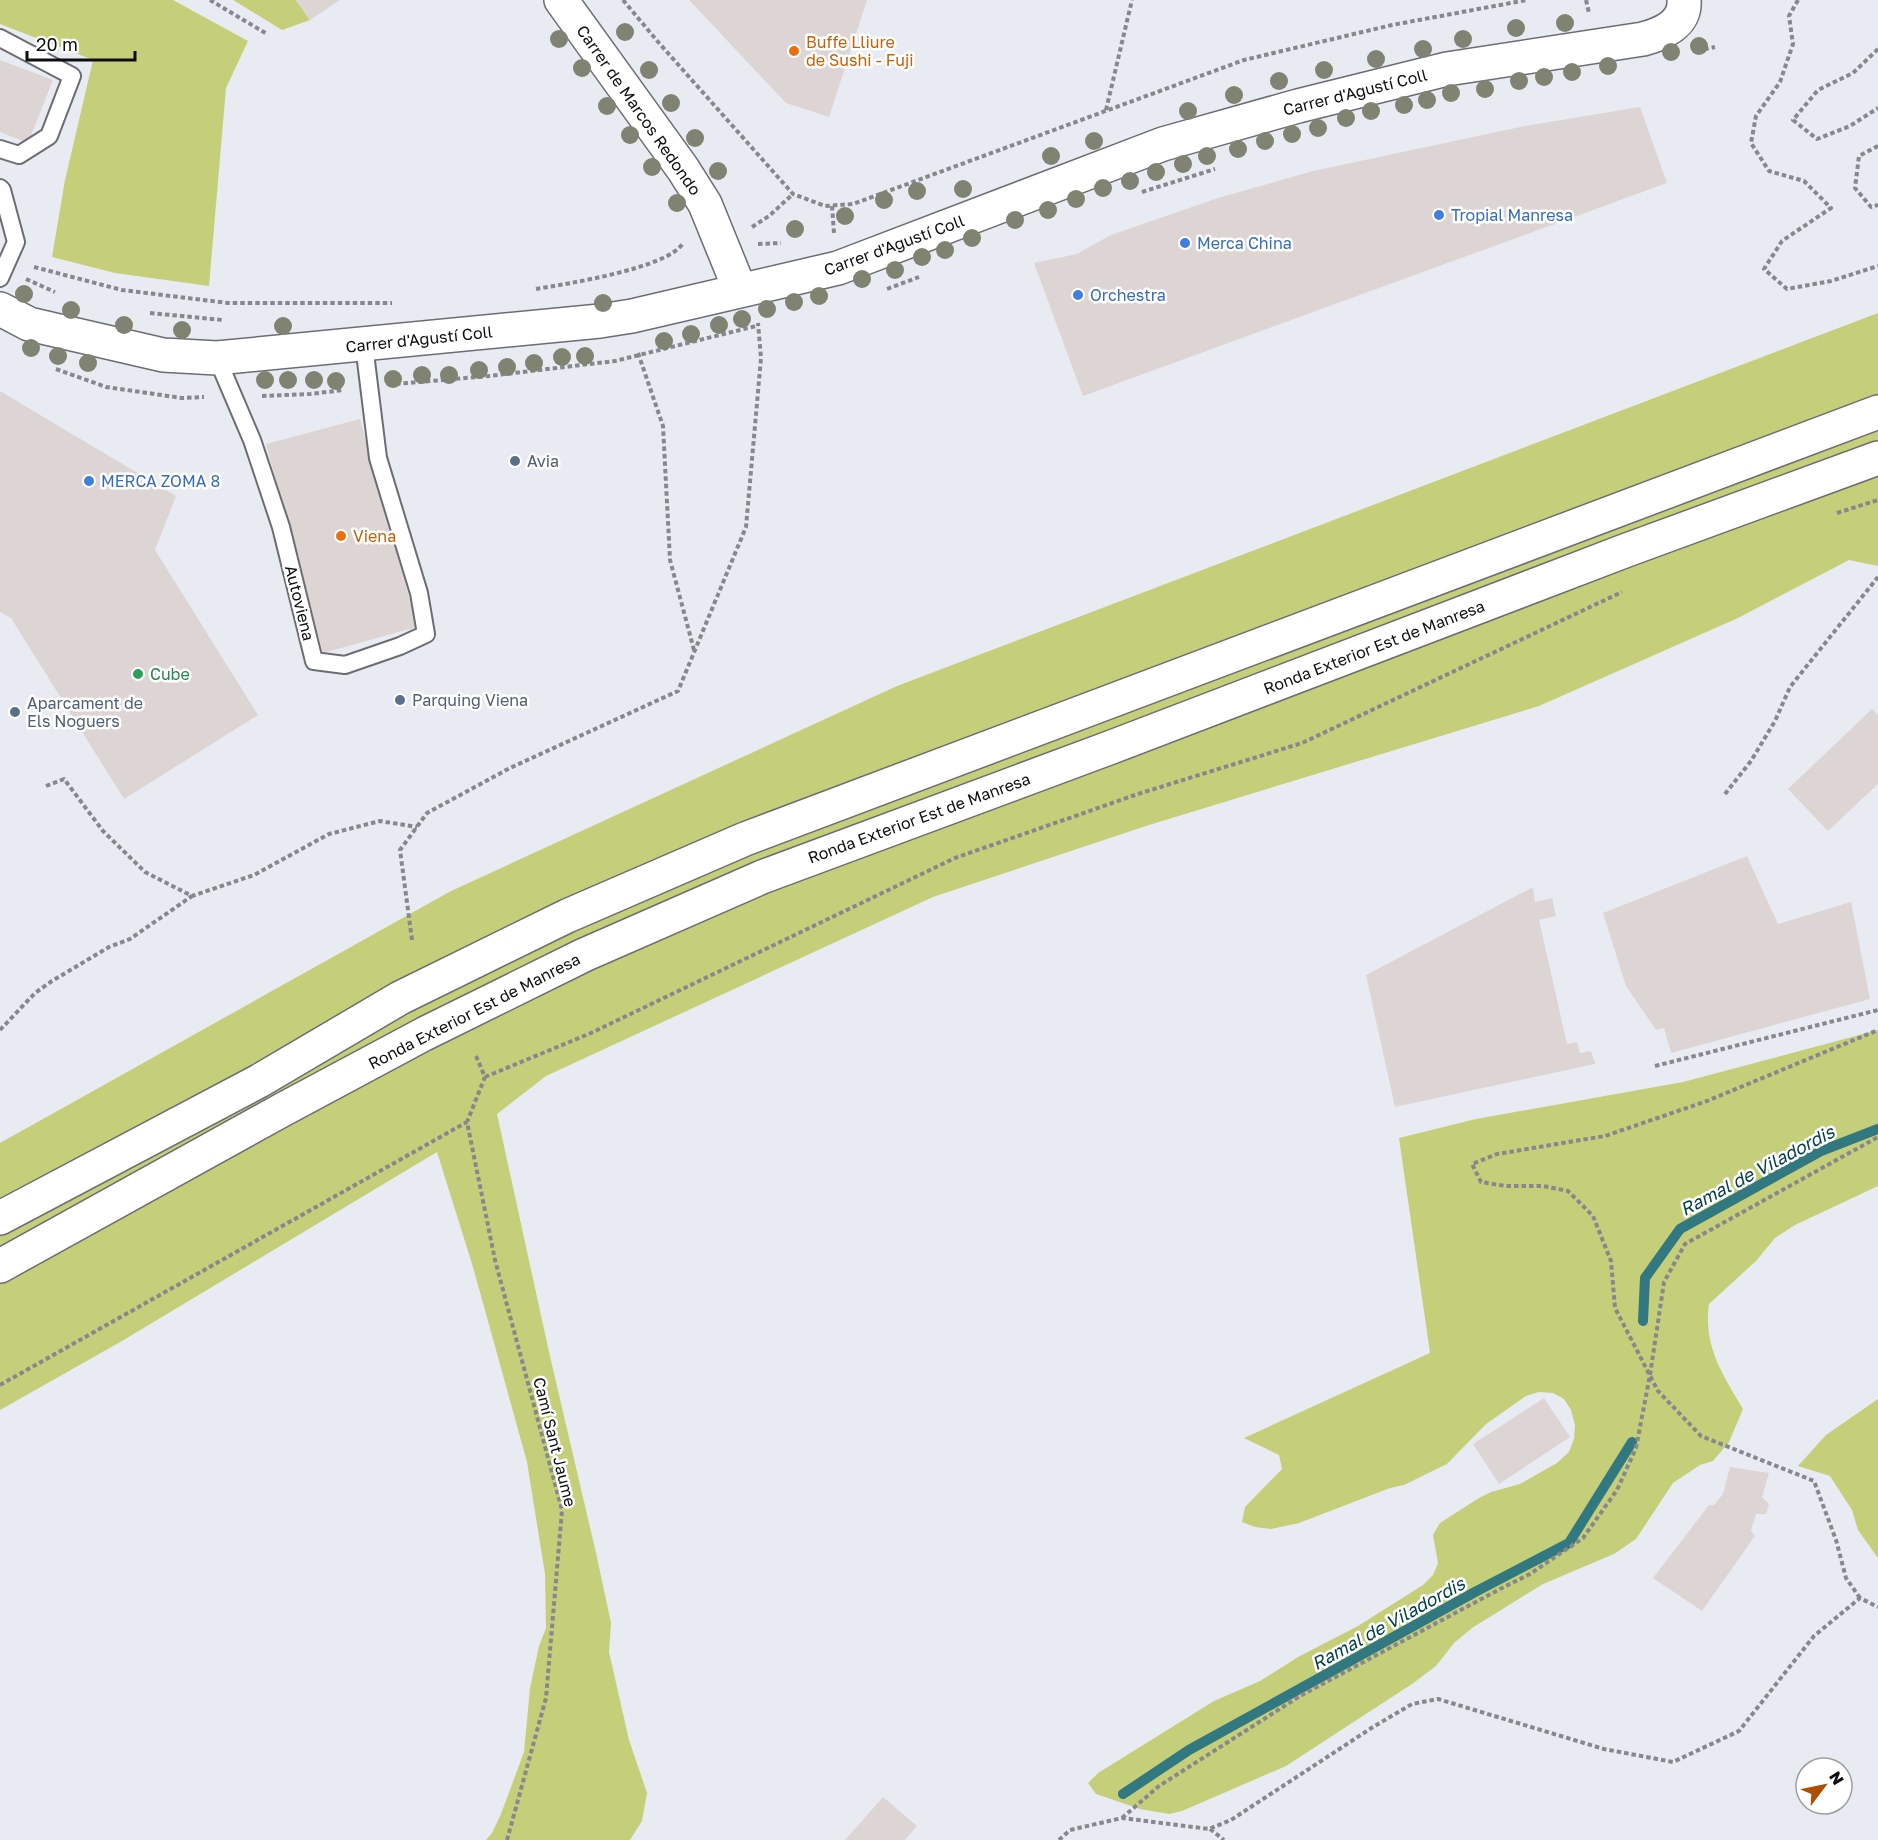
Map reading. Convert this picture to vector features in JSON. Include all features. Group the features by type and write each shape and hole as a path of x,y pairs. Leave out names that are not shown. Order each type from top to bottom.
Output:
{"main road":[{"name":"Carrer de Marcos Redondo","path":"561,0 683,169 705,204 740,290"},
{"name":"Carrer d'Agustí Coll","path":"0,309 29,324 163,355 218,358 364,345 632,316 838,268 1163,144 1298,106 1447,69 1643,39 1662,34 1676,23 1684,7 1684,0"},
{"path":"0,1218 259,1081 400,998 567,916 745,839 1878,412"},
{"name":"Ronda Exterior Est de Manresa","path":"0,1266 424,1034 584,955 751,882 1627,550 1878,458"}],"lane":[{"path":"0,38 72,76 49,136 19,155 0,149"},
{"path":"0,188 16,242 4,269"},
{"name":"Autoviena","path":"218,358 252,440 277,516 314,660 345,665 400,646 426,634 419,593 378,458 364,345"}],"path":[{"path":"210,0 267,34"},
{"path":"623,0 793,194 825,206 853,204 1244,60 1392,25 1527,0"},
{"path":"1106,110 1132,0"},
{"path":"1797,0 1789,16 1793,44 1780,82 1756,116 1751,143 1769,171 1804,181 1831,208 1782,241 1764,269 1787,289 1830,281 1878,266"},
{"path":"1693,52 1715,47"},
{"path":"1878,50 1853,73 1818,90 1793,120 1817,139 1850,126 1878,108"},
{"path":"1878,146 1859,156 1855,188 1871,207 1878,205"},
{"path":"1138,194 1218,168"},
{"path":"532,290 601,279 670,256 683,245 684,234"},
{"path":"4,269 63,294"},
{"path":"4,269 122,290 228,303 403,303"},
{"path":"880,292 921,277"},
{"path":"148,313 225,320"},
{"path":"411,940 400,850 427,813 510,768 678,691 746,527 760,358 759,325 638,355 663,426 670,560 694,651"},
{"path":"1834,514 1878,500"},
{"path":"1725,794 1751,761 1775,722 1790,687 1878,577"},
{"path":"0,1385 466,1122 485,1077 601,1028 955,858 1138,794 1302,743 1627,590"},
{"path":"46,786 64,779 103,831 144,872 192,896"},
{"path":"0,1030 34,993 90,957 130,939 192,896 254,875 329,834 380,821 417,827"},
{"path":"1655,1066 1878,1010"},
{"path":"1878,1030 1707,1101 1605,1136 1497,1154 1472,1164 1481,1182 1506,1186 1542,1186 1568,1191 1593,1216 1611,1261 1615,1308 1658,1391 1701,1436 1814,1481 1836,1540 1846,1578 1860,1598 1878,1607"},
{"path":"476,1056 485,1077"},
{"name":"Camí Sant Jaume","path":"466,1122 495,1260 562,1510 546,1698 507,1840"},
{"path":"1122,1818 1160,1786 1300,1696 1516,1582 1544,1566 1583,1538 1617,1490 1636,1448 1664,1282 1685,1244 1878,1137"},
{"path":"1209,1829 1231,1820 1412,1704 1438,1699 1604,1749 1674,1762 1739,1731 1814,1636 1860,1598"},
{"path":"1059,1840 1070,1830 1122,1818 1209,1829 1224,1840"},
{"path":"1069,1840 1070,1830"}],"green space":[{"path":"0,0 173,0 248,41 226,88 209,286 115,273 52,257 65,180 93,60 0,24"},
{"path":"233,0 296,0 310,20 282,30"},
{"path":"1878,313 1878,566 1849,560 1738,618 1539,706 1149,825 933,897 546,1076 497,1114 611,1623 609,1652 629,1740 647,1793 642,1821 630,1840 486,1840 501,1814 524,1752 530,1688 539,1646 546,1628 545,1574 527,1462 473,1267 437,1152 122,1341 0,1410 0,1143 451,891 897,686"},
{"path":"1878,1030 1878,1186 1795,1225 1775,1238 1756,1261 1709,1304 1709,1333 1716,1360 1743,1409 1729,1442 1713,1461 1700,1465 1673,1483 1636,1539 1614,1554 1543,1584 1472,1628 1454,1643 1436,1666 1412,1684 1286,1766 1182,1811 1169,1814 1140,1809 1096,1794 1088,1783 1098,1773 1214,1701 1260,1681 1298,1657 1358,1626 1423,1585 1433,1575 1438,1563 1433,1535 1440,1523 1491,1492 1520,1484 1557,1463 1569,1452 1574,1439 1575,1425 1571,1410 1564,1399 1553,1393 1539,1392 1526,1396 1486,1424 1447,1464 1404,1485 1390,1488 1299,1523 1271,1529 1255,1527 1242,1522 1245,1507 1282,1469 1279,1455 1244,1438 1430,1353 1399,1138 1476,1119 1683,1082"},
{"path":"1878,1399 1878,1558 1858,1530 1852,1510 1830,1476 1798,1466 1826,1435"}],"building":[{"path":"296,0 340,0 310,20"},
{"name":"Buffe Lliure de Sushi - Fuji","path":"689,0 867,0 829,117 786,103"},
{"path":"0,60 53,80 28,143 0,132"},
{"path":"1640,107 1667,183 1083,396 1034,263 1077,254 1111,235 1218,198 1313,171 1525,126"},
{"path":"0,391 176,496 155,550 258,715 124,799 11,618 0,612"},
{"name":"Viena","path":"360,419 417,627 323,653 266,444"},
{"path":"1872,709 1878,715 1878,784 1828,831 1788,789"},
{"path":"1747,856 1778,924 1851,902 1870,999 1671,1053 1664,1028 1656,1030 1626,986 1603,913"},
{"path":"1533,887 1535,902 1552,898 1556,916 1539,920 1567,1044 1577,1042 1580,1053 1591,1051 1595,1064 1395,1107 1366,975"},
{"path":"1544,1398 1570,1437 1499,1484 1473,1444"},
{"path":"1730,1467 1769,1473 1762,1497 1769,1504 1766,1514 1756,1514 1751,1531 1755,1536 1702,1611 1653,1578 1709,1505 1714,1505 1723,1494"},
{"path":"883,1797 917,1826 905,1840 845,1840"}],"waterway":[{"name":"Ramal de Viladordis","path":"1643,1321 1645,1278 1680,1229 1821,1151 1878,1129"},
{"name":"Ramal de Viladordis","path":"1123,1794 1189,1750 1475,1592 1569,1543 1632,1442"}],"place":[{"name":"Buffe Lliure de Sushi - Fuji","path":"794,51"},
{"name":"Tropial Manresa","path":"1439,215"},
{"name":"Merca China","path":"1185,243"},
{"name":"Orchestra","path":"1078,295"},
{"name":"Avia","path":"515,461"},
{"name":"MERCA ZOMA 8","path":"89,481"},
{"name":"Viena","path":"341,536"},
{"name":"Cube","path":"138,674"},
{"name":"Parquing Viena","path":"400,700"},
{"name":"Aparcament de Els Noguers","path":"15,712"}]}
